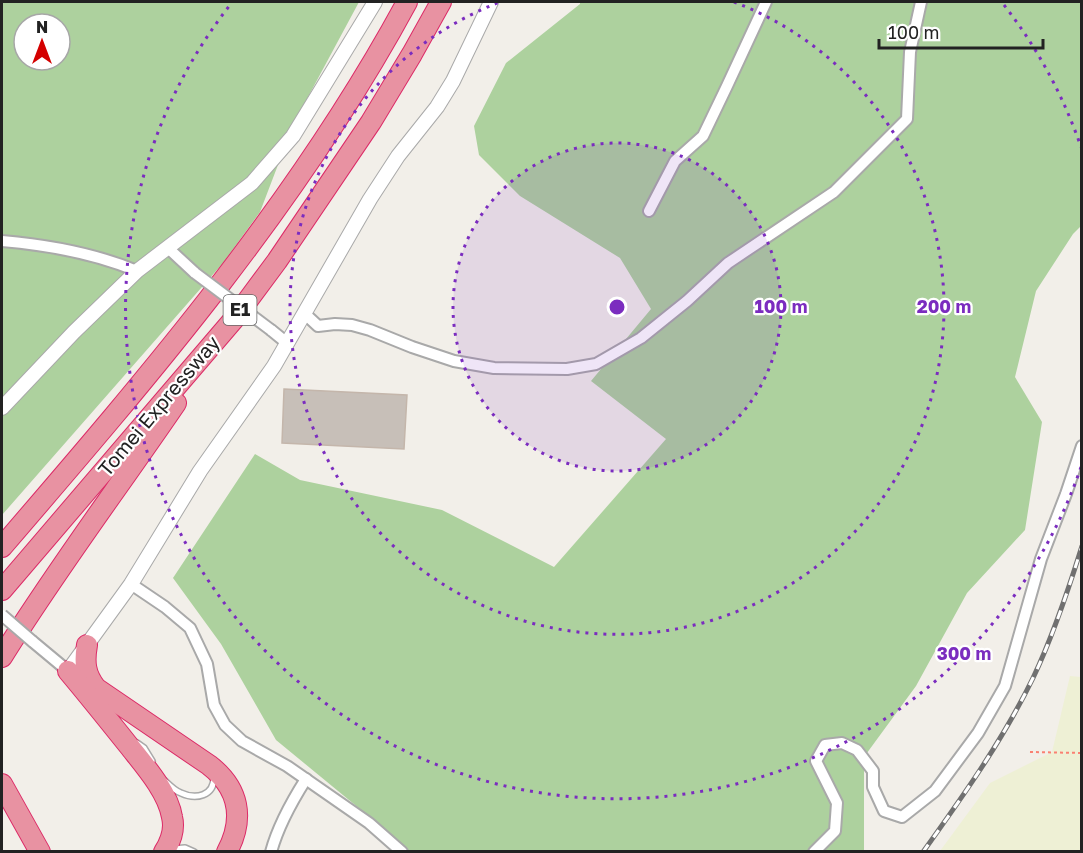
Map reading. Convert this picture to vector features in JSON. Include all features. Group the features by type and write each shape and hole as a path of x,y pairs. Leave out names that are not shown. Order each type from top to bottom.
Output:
{"highway":[{"name":"Tomei Expressway","path":"2,547 170,350 244,255 348,102 407,2"},
{"name":"Tomei Expressway","path":"2,590 234,319 277,261 371,122 441,2"},
{"path":"2,657 29,612 234,319"},
{"path":"2,535 68,470"},
{"path":"87,645 85,665 90,680 96,687 209,765 225,779 235,799 237,822 236,833 227,852"},
{"path":"68,671 153,778 169,807 173,824 172,834 164,852"},
{"path":"2,784 40,852"}],"street":[{"path":"2,408 74,332 137,272 252,183 293,136 375,2"},
{"path":"2,615 68,671 131,584 200,471 274,366 370,199 398,156 453,81 491,2"},
{"path":"650,211 675,161 703,136 766,2"},
{"path":"304,314 318,326 344,325 370,330 454,361 494,368 567,369 596,364 641,338 687,301 728,263 834,192 907,119 910,52 921,2"},
{"path":"2,240 83,253 137,272"},
{"path":"168,248 195,273 287,342"},
{"path":"814,852 835,831 837,803 816,761 825,745 842,743 857,750 873,771 873,786 884,811 902,817 935,791 978,733 1005,686 1041,559 1082,446"},
{"path":"131,584 165,607 190,628 207,664 214,705 225,725 242,741 287,766 369,823 402,852"},
{"path":"271,852 293,801 306,779"}],"lane":[{"path":"124,739 137,742 144,748 155,765"},
{"path":"160,773 166,782 181,793 201,796 213,787 215,779 209,765"},
{"path":"168,852 185,848 194,852"}],"path":[{"path":"1030,752 1082,753"}],"green space":[{"path":"2,2 359,2 294,123 260,212 223,263 2,515"},
{"path":"580,2 1081,2 1081,226 1073,234 1036,291 1015,377 1042,422 1025,530 967,593 916,686 864,757 864,851 409,851 276,740 221,644 173,578 255,454 300,480 442,510 554,567 666,439 591,381 651,309 620,258 520,196 479,155 474,126 506,63"},
{"path":"1070,676 1081,677 1081,851 940,851 990,783 1052,752"}],"building":[{"path":"284,389 407,395 404,449 282,443"}],"railway":[{"path":"923,852 982,767 1021,701 1054,630 1082,546"}]}
